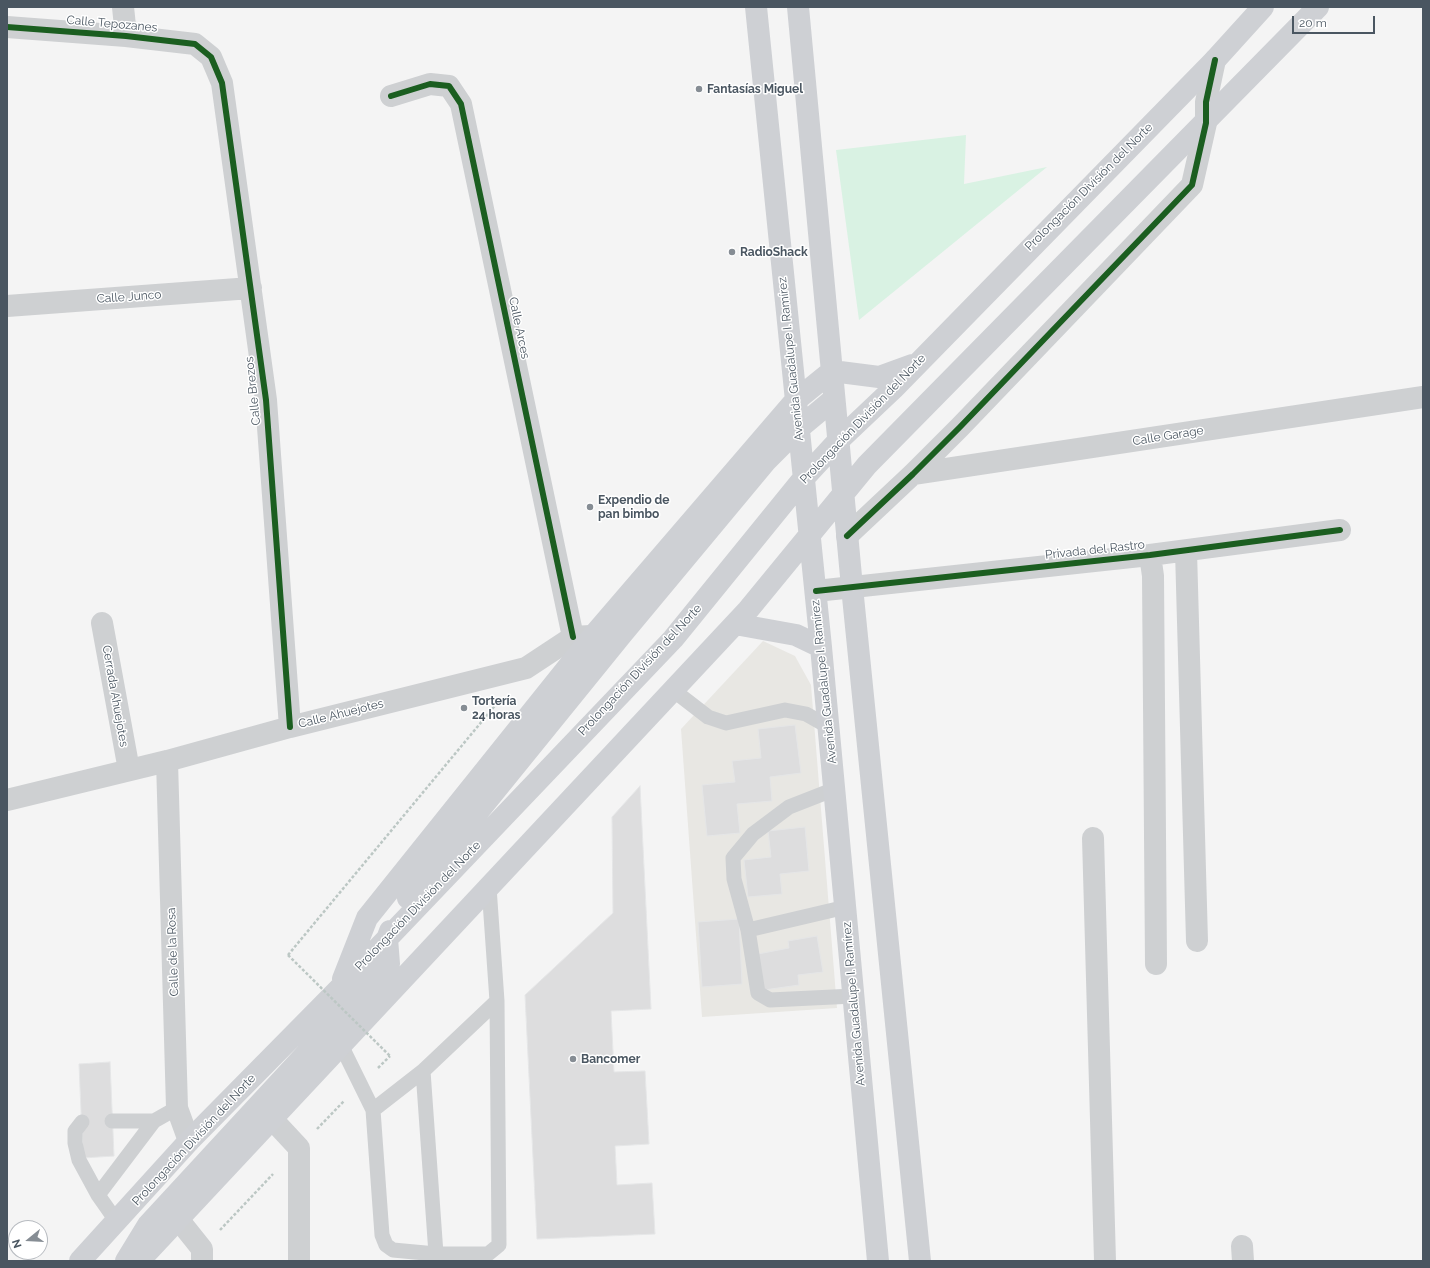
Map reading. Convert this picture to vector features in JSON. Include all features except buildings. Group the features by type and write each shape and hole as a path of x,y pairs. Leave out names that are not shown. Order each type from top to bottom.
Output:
{"main road":[{"name":"Avenida Guadalupe I. Ramírez","path":"756,7 798,429 816,591 878,1261"},
{"path":"798,7 847,536 920,1261"},
{"name":"Prolongación División del Norte","path":"80,1261 118,1222 189,1142 340,988 673,639 804,479 838,441 894,388 915,364 1215,60 1263,7"},
{"path":"139,1261 735,624 810,536 867,465 1206,123 1318,7"},
{"path":"340,988 367,918 583,636 796,401 832,371 879,377 915,364"},
{"path":"126,1261 148,1225 389,964 387,939 397,911 622,634 766,461 798,429 834,399"},
{"path":"735,624 796,635 821,648"}],"street":[{"path":"123,7 126,36"},
{"name":"Calle Tepozanes","path":"7,27 126,36 195,44 211,57"},
{"name":"Calle Brezos","path":"211,57 222,82 266,400 290,727"},
{"path":"847,536 913,474 1192,185 1206,123 1206,102 1215,60"},
{"name":"Calle Arces","path":"391,96 430,84 443,85 449,86 460,104 583,636"},
{"name":"Calle Junco","path":"7,306 251,288"},
{"name":"Calle Garage","path":"913,474 1423,397"},
{"name":"Privada del Rastro","path":"816,591 1150,555 1340,530"},
{"path":"1186,550 1198,941"},
{"path":"1150,555 1153,576 1156,964"},
{"name":"Cerrada Ahuejotes","path":"102,623 129,770"},
{"name":"Calle Ahuejotes","path":"7,800 167,761 290,727 526,668 583,636 622,634"},
{"name":"Calle de la Rosa","path":"167,761 177,1108 189,1142"},
{"path":"1093,838 1105,1261"},
{"path":"272,1119 299,1148 300,1261"},
{"path":"178,1219 202,1249 202,1261"}],"lane":[{"path":"673,690 708,717 726,723 785,710 806,714 829,727"},
{"path":"835,789 789,807 753,834 733,858 734,879 748,930 758,993 770,1000 854,996"},
{"path":"341,1045 373,1110 382,1236 386,1245 393,1250 436,1254 488,1254 499,1245 496,1001 489,887"},
{"path":"748,930 846,907"},
{"path":"373,1110 423,1071 496,1001"},
{"path":"423,1071 436,1254"},
{"path":"98,1195 154,1121 177,1108"},
{"path":"112,1120 154,1121"},
{"path":"82,1122 75,1131 75,1143 79,1160 98,1195 118,1222"}],"path":[{"path":"390,1056 288,955 501,698"}],"shaded area":[{"path":"763,641 795,656 811,685 837,1008 702,1017 681,729"}],"green space":[{"path":"966,135 964,184 1047,167 859,320 836,150"}],"cycle path":[{"path":"7,27 126,36 195,44 211,57 222,83 266,400 290,727"},
{"path":"847,536 960,427 1192,185 1206,123 1206,102 1215,60"},
{"path":"391,96 430,84 449,86 461,104 573,637"},
{"path":"816,591 1150,555 1340,530"}],"place":[{"name":"Fantasías Miguel","path":"699,89"},
{"name":"RadioShack","path":"732,252"},
{"name":"Expendio de pan bimbo","path":"590,507"},
{"name":"Tortería 24 horas","path":"464,708"},
{"name":"Bancomer","path":"573,1059"}]}
